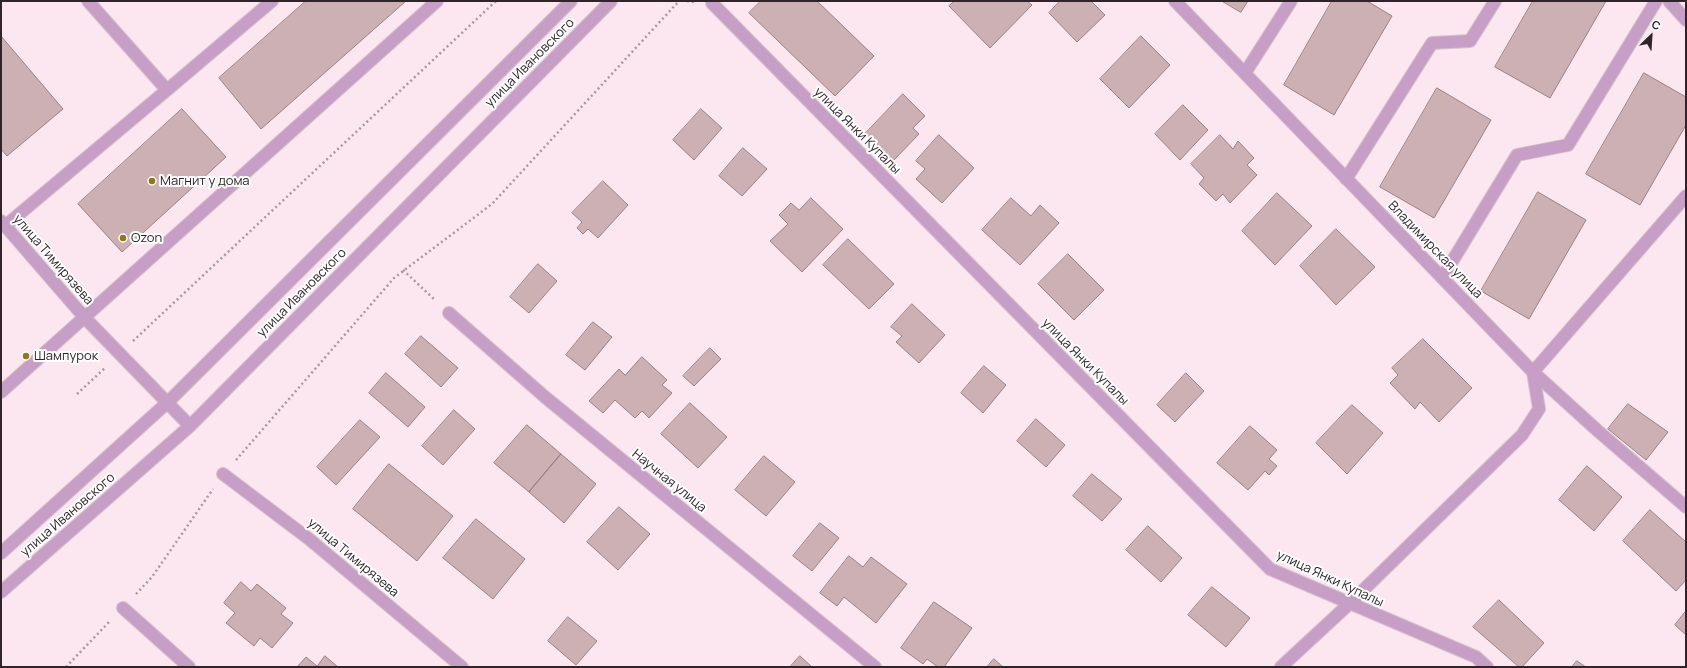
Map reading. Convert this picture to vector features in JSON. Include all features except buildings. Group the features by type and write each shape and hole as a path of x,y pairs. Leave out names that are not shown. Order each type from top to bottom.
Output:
{"street":[{"path":"88,1 167,90"},
{"path":"3,223 167,90 272,1"},
{"path":"1,392 437,1"},
{"name":"улица Ивановского","path":"1,553 168,402 571,1"},
{"name":"улица Ивановского","path":"1,592 190,426 611,1"},
{"name":"Владимирская улица","path":"1175,1 1533,372 1598,431 1686,507"},
{"path":"1245,73 1291,1"},
{"path":"1346,179 1432,43 1470,41 1495,1"},
{"path":"1442,278 1517,155 1568,145 1656,1"},
{"path":"1669,1 1686,20"},
{"name":"улица Янки Купалы","path":"712,3 1270,569 1476,657 1487,667"},
{"path":"1281,667 1349,604 1522,435 1539,408 1533,372 1686,196"},
{"name":"улица Тимирязева","path":"3,223 85,318 190,426"},
{"name":"Научная улица","path":"448,313 545,397 874,667"},
{"name":"улица Тимирязева","path":"224,474 309,539 462,667"},
{"path":"123,608 189,667"}],"path":[{"path":"77,394 496,1"},
{"path":"66,667 152,577 224,474 394,278 492,204 680,1"},
{"path":"404,270 448,313"}],"place":[{"name":"Магнит у дома","path":"152,181"},
{"name":"Ozon","path":"123,238"},
{"name":"Шампурок","path":"26,356"}]}
